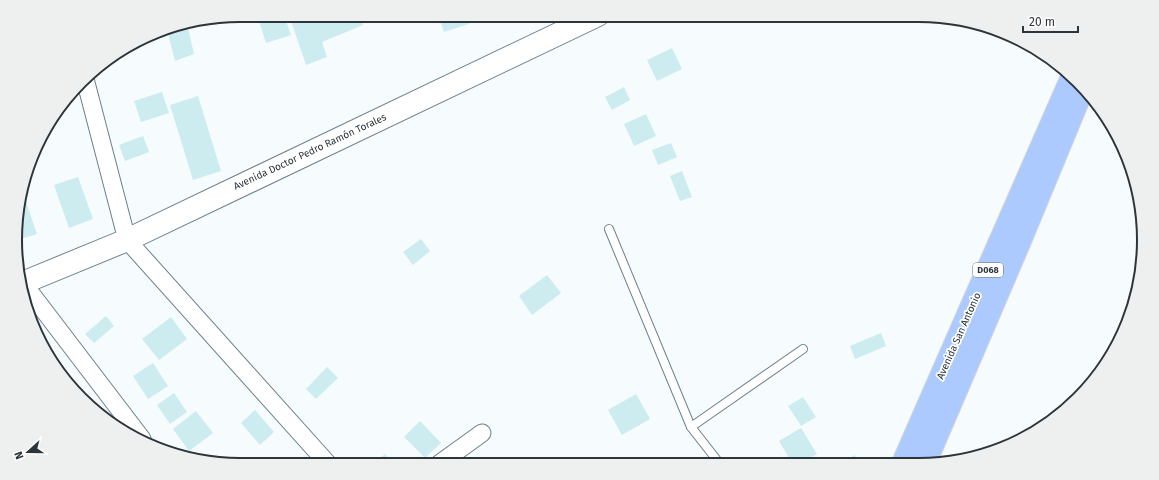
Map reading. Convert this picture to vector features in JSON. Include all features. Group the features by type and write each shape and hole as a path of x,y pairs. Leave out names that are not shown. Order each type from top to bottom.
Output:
{"main road":[{"name":"Avenida San Antonio","path":"905,458 1070,83"},
{"name":"Avenida San Antonio","path":"927,458 1020,241 1081,94"}],"street":[{"name":"Avenida Doctor Pedro Ramón Torales","path":"26,282 126,240 583,22"},
{"path":"87,85 126,240 323,458"},
{"path":"28,294 137,432"},
{"path":"447,458 482,433"}],"lane":[{"path":"609,229 691,427 715,458"},
{"path":"691,427 803,349"}],"building":[{"path":"259,22 286,22 291,35 266,43"},
{"path":"291,22 362,22 363,25 322,42 327,57 306,65"},
{"path":"440,22 468,22 469,24 444,32"},
{"path":"188,28 194,54 175,61 168,35"},
{"path":"672,48 682,69 657,81 647,60"},
{"path":"624,87 630,100 612,110 605,97"},
{"path":"162,92 169,113 141,122 134,101"},
{"path":"198,96 221,171 193,180 170,105"},
{"path":"646,114 656,136 634,146 624,124"},
{"path":"143,136 149,152 125,161 119,145"},
{"path":"671,143 677,157 658,165 652,150"},
{"path":"682,171 692,197 680,201 670,176"},
{"path":"78,177 93,219 69,228 54,185"},
{"path":"26,200 37,234 22,239"},
{"path":"421,239 430,251 413,265 403,252"},
{"path":"547,275 561,293 532,315 519,296"},
{"path":"106,316 114,326 94,343 85,334"},
{"path":"171,317 187,339 159,360 142,339"},
{"path":"881,333 886,346 855,359 850,346"},
{"path":"153,363 168,386 148,399 133,376"},
{"path":"327,367 338,378 316,399 306,389"},
{"path":"174,393 187,412 170,424 157,405"},
{"path":"636,394 650,419 622,435 608,410"},
{"path":"803,397 816,417 801,426 788,406"},
{"path":"255,410 274,432 260,445 241,423"},
{"path":"196,411 213,433 189,451 173,429"},
{"path":"420,421 441,443 425,458 404,437"},
{"path":"801,428 817,454 810,458 789,458 779,441"},
{"path":"385,454 389,458 380,458"}]}
